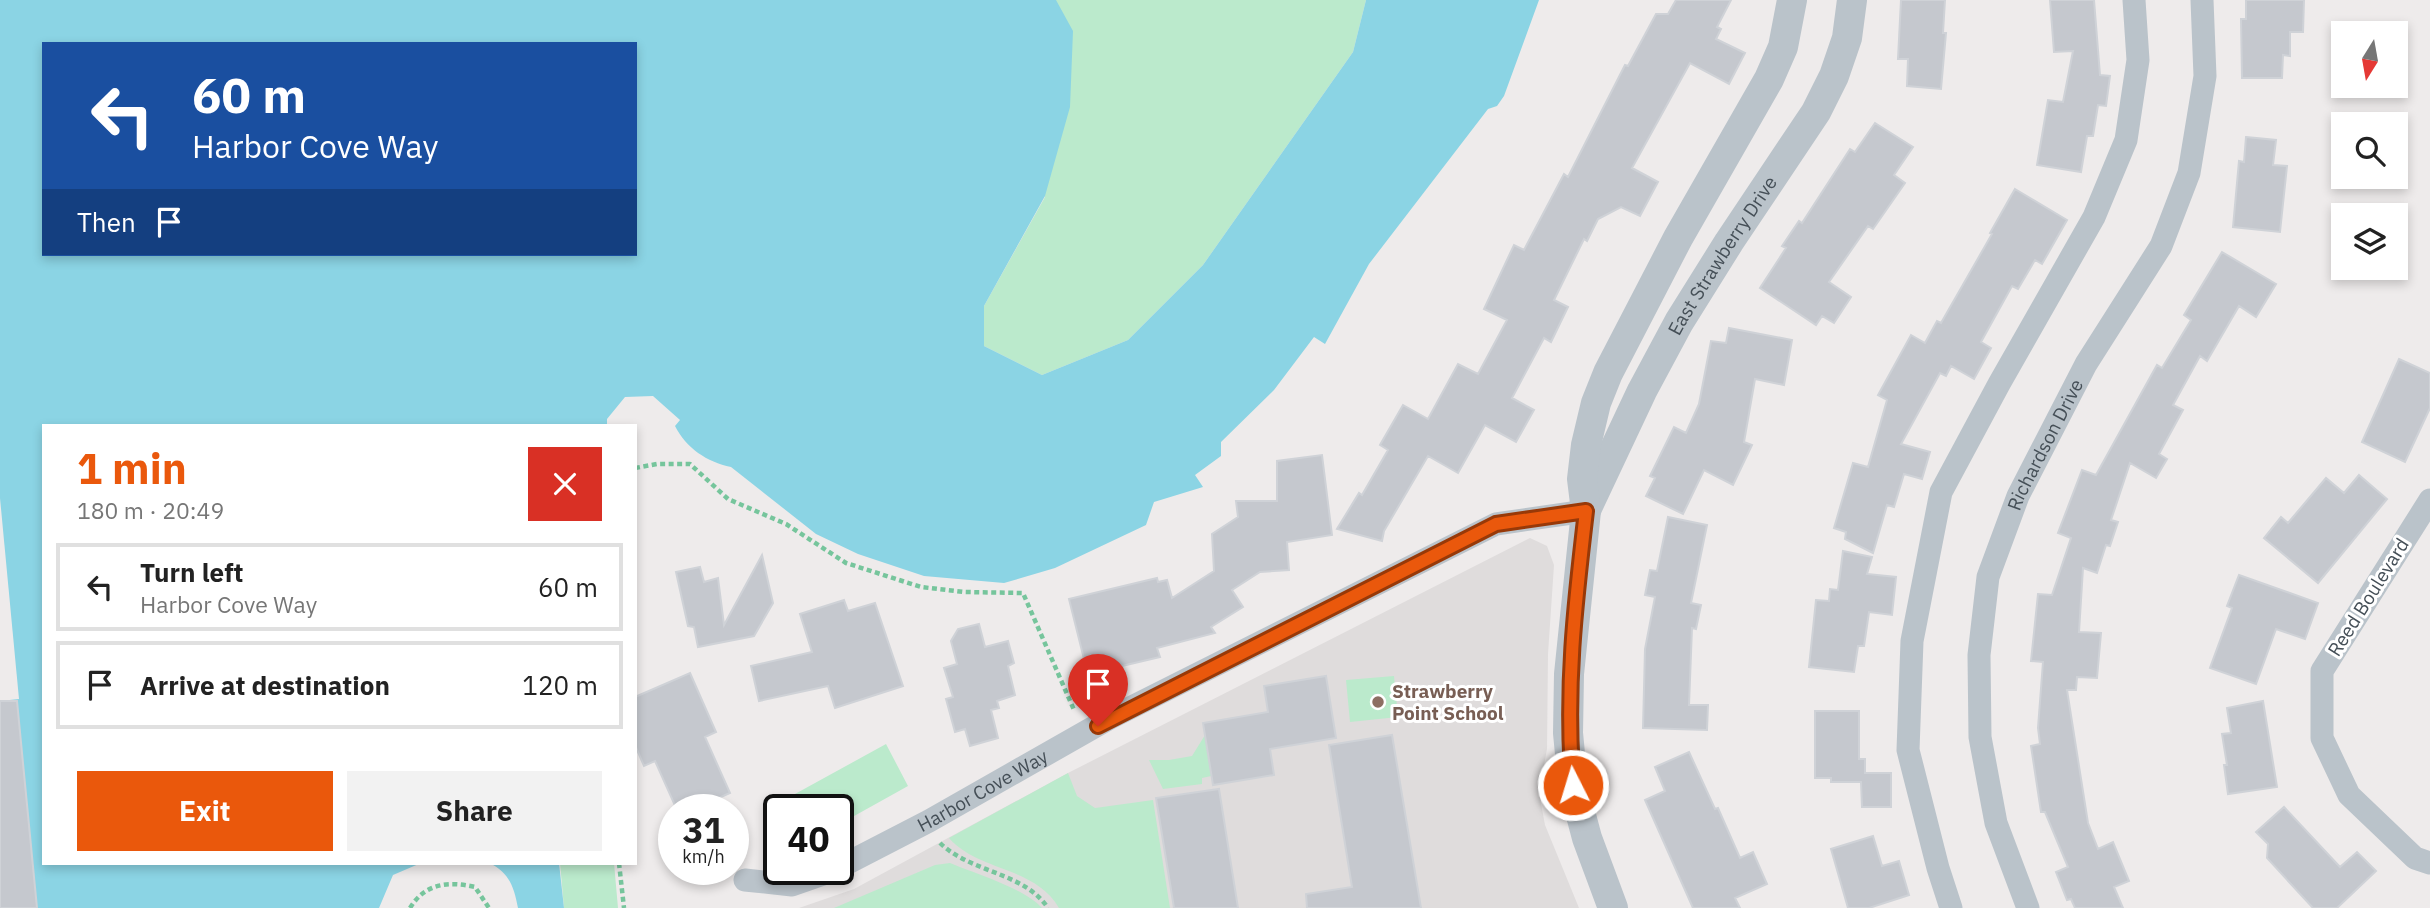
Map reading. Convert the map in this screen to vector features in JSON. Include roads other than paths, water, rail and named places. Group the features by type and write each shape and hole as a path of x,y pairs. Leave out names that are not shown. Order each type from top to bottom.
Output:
{"street":[{"name":"East Strawberry Drive","path":"1613,908 1587,838 1573,785 1568,733 1569,674 1586,511 1583,479 1586,445 1596,403 1608,373 1678,238 1769,79 1783,47 1792,0"},
{"name":"East Strawberry Drive","path":"1586,511 1642,391 1679,322 1816,112 1834,76 1847,38 1852,0"},
{"path":"1951,908 1908,750 1912,642 1941,492 1998,384 2094,217 2126,140 2138,60 2133,0"},
{"name":"Richardson Drive","path":"2028,908 1996,823 1980,737 1979,654 1988,577 2018,496 2086,364 2161,246 2189,173 2205,76 2202,0"},
{"name":"Reed Boulevard","path":"2430,500 2322,671 2322,738 2349,795 2415,858 2430,863"},
{"name":"Harbor Cove Way","path":"854,860 1085,733 1496,524 1586,511"}],"water":[{"path":"0,0 1056,0 1073,31 1070,107 1045,196 984,306 984,346 1042,375 1128,340 1203,265 1353,52 1366,0 1539,0 1504,96 1497,106 1488,109 1369,264 1325,344 1314,337 1274,390 1221,442 1221,456 1195,475 1203,487 1154,502 1146,525 1055,568 1004,583 924,576 858,554 816,534 731,467 706,458 691,447 675,426 680,420 653,396 625,397 607,419 607,424 42,424 42,865 416,865 393,875 379,908 0,908"},
{"path":"492,865 559,865 564,908 518,908 509,881"}],"place":[{"name":"Strawberry Point School","path":"1378,702"}]}
